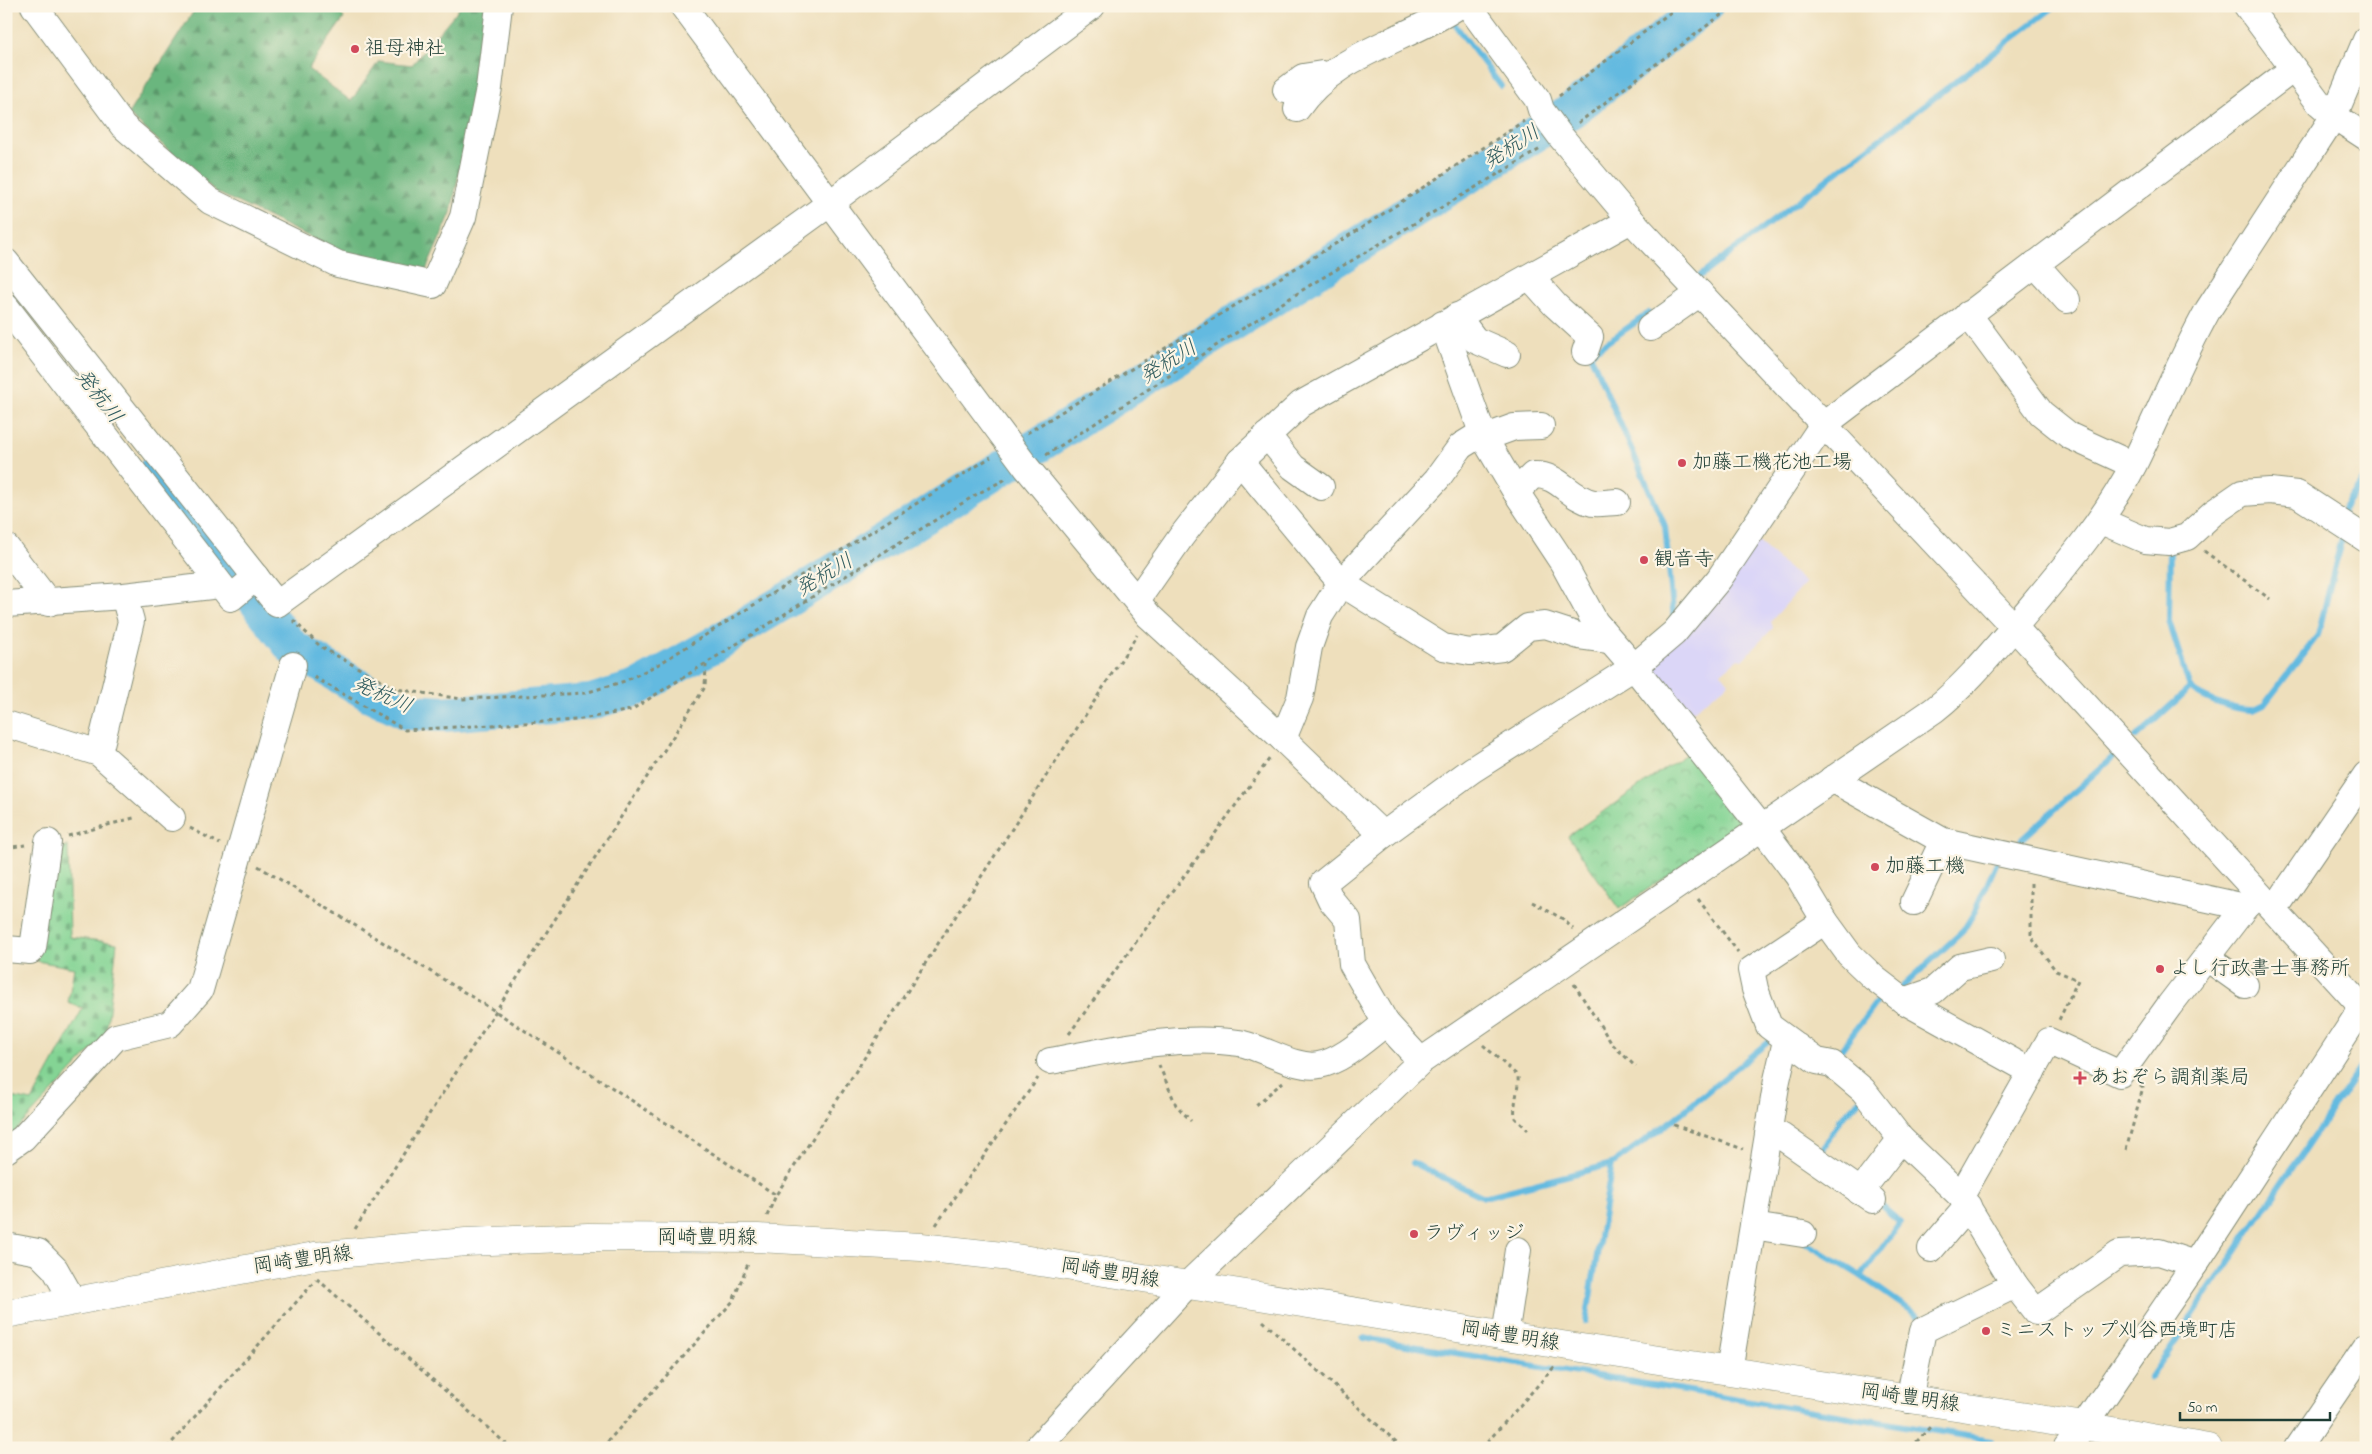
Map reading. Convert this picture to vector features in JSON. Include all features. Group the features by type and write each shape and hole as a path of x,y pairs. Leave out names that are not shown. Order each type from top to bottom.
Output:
{"main road":[{"name":"岡崎豊明線","path":"6,1314 72,1300 316,1268 349,1254 503,1241 588,1237 758,1238 921,1247 1002,1256 1259,1296 1909,1400 2084,1426 2208,1448"}],"street":[{"path":"34,6 123,126 210,201 338,264 433,285 463,217 489,88 499,6"},
{"path":"682,6 1007,442 1143,608 1383,835"},
{"path":"6,262 277,604 829,204 1092,6"},
{"path":"2247,6 2319,103 2334,116 2366,137"},
{"path":"1292,100 1303,77 1330,73 1390,40 1453,11 1538,100 1541,110 1561,137 1632,220 1822,426 2014,627 2259,904 2365,1007 2195,1264 2084,1426 2066,1448"},
{"path":"1038,1448 1186,1286 1421,1061 1952,696 2014,627 2077,553 2101,521 2133,465 2190,342 2208,310 2334,116 2366,40"},
{"path":"1421,1061 1386,1023 1352,964 1348,920 1331,900 1323,883 1383,835 1472,770 1634,667 1674,634 1719,578 1822,426 2293,69"},
{"path":"1143,608 1181,537 1240,461 1301,404 1632,220"},
{"path":"2035,264 2068,300"},
{"path":"1530,277 1555,305 1590,337 1585,352"},
{"path":"1650,328 1700,293"},
{"path":"6,307 226,591"},
{"path":"1968,314 2041,413 2070,436 2133,465"},
{"path":"1450,320 1475,340 1507,354"},
{"path":"1450,320 1483,435 1516,492 1563,562 1595,622 1634,667 1761,827 1798,876 1824,921 1849,954 1878,982 1904,1001 2032,1072"},
{"path":"1283,739 1300,698 1309,648 1320,616 1342,583 1437,479 1461,446 1483,435 1514,427 1541,426"},
{"path":"1267,435 1293,467 1321,487"},
{"path":"1240,461 1342,583 1443,648 1470,652 1502,648 1528,627 1545,625 1579,636 1609,640"},
{"path":"1516,492 1534,475 1547,474 1573,495 1594,503 1617,502"},
{"path":"2101,521 2145,540 2169,542 2187,537 2213,513 2242,493 2270,491 2297,494 2353,530"},
{"path":"6,547 49,602"},
{"path":"6,604 226,591 256,576"},
{"path":"99,753 130,622 124,596"},
{"path":"6,1150 23,1138 116,1037 170,1024 200,990 238,853 294,665"},
{"path":"6,724 99,753 172,818"},
{"path":"1931,1249 1964,1201 2049,1041 2120,1074 2169,1006 2207,958 2259,904 2366,775"},
{"path":"1832,779 1943,841 2259,904"},
{"path":"1914,902 1943,841"},
{"path":"6,949 30,952 33,948 48,842"},
{"path":"1824,921 1752,970 1755,990 1769,1026 1786,1041 1817,1061 1832,1064 1864,1090 1901,1139 1964,1201 2015,1285 2036,1312 2119,1254 2159,1252 2195,1264"},
{"path":"2207,958 2245,986"},
{"path":"1904,1001 1933,991 1960,968 1991,960"},
{"path":"1050,1061 1153,1043 1206,1041 1240,1043 1302,1065 1318,1066 1334,1060 1386,1023"},
{"path":"1729,1371 1766,1146 1786,1041"},
{"path":"1766,1146 1781,1136 1867,1196 1901,1139"},
{"path":"1753,1226 1803,1234"},
{"path":"6,1246 38,1252 55,1269 72,1300"},
{"path":"1505,1336 1518,1250"},
{"path":"1909,1400 1923,1330 2015,1285"},
{"path":"2297,1448 2366,1347"}],"path":[{"path":"277,604 321,647 396,689 462,699 585,693 625,681 659,664 987,461 1007,442 1026,433 1366,224 1541,110 1679,6"},
{"path":"294,665 406,730 576,720 631,710 706,666 977,494 1027,468 1056,446 1312,284 1561,137 1733,6"},
{"path":"2187,537 2220,565 2270,599"},
{"path":"602,1448 733,1302 776,1195 1143,608"},
{"path":"349,1254 353,1234 705,687 706,666"},
{"path":"921,1247 1050,1061 1283,739"},
{"path":"6,848 48,842 131,817 172,818 238,853 495,1011 776,1195"},
{"path":"2031,859 2031,936 2056,971 2078,980 2049,1041"},
{"path":"1685,881 1752,970"},
{"path":"1532,902 1563,918 1590,946"},
{"path":"1562,964 1612,1044 1636,1067"},
{"path":"1467,1031 1518,1076 1519,1092 1514,1105 1515,1118 1528,1130"},
{"path":"1153,1043 1162,1074 1176,1105 1191,1121"},
{"path":"1256,1105 1302,1065"},
{"path":"2120,1074 2143,1088 2126,1150"},
{"path":"1674,1125 1766,1146"},
{"path":"167,1448 316,1268 511,1448"},
{"path":"1259,1296 1254,1314 1403,1448"},
{"path":"1482,1448 1560,1361 1562,1345"}],"shaded area":[{"path":"1754,538 1805,583 1771,621 1773,628 1742,660 1738,659 1721,673 1729,683 1683,719 1642,667"}],"green space":[{"path":"197,6 335,6 344,18 308,69 351,101 379,61 412,65 461,6 487,6 477,81 451,213 426,270 345,254 216,192 128,114"},
{"path":"1692,750 1742,814 1741,825 1619,909 1568,836"},
{"path":"68,846 70,937 117,943 106,1035 6,1141 6,1096 32,1101 83,1008 68,1003 74,968 37,961 53,849"}],"waterway":[{"name":"発杭川","path":"156,472 292,647 370,694 408,712 444,714 591,702 637,688 713,645 914,523 1537,133 1572,110 1705,6"},
{"path":"1696,279 2055,6"},
{"path":"1449,17 1501,86"},
{"path":"1649,313 1590,354 1665,526 1674,621"},
{"path":"2342,515 2342,511 2366,476"},
{"path":"2190,688 2211,700 2238,709 2253,710 2264,705 2318,635 2343,533"},
{"path":"2136,737 2190,688 2169,621 2170,548"},
{"path":"2021,840 2114,756"},
{"path":"1900,989 1963,931 1975,911 1997,862"},
{"path":"1841,1050 1883,993"},
{"path":"1413,1163 1484,1197 1612,1164 1674,1119 1774,1037"},
{"path":"2151,1377 2366,1059"},
{"path":"1824,1154 1821,1152 1839,1121 1862,1098"},
{"path":"1586,1322 1612,1164"},
{"path":"1878,1203 1900,1222 1861,1276 1921,1318"},
{"path":"1804,1242 1861,1276"},
{"path":"1363,1338 1991,1440"}],"place":[{"name":"祖母神社","path":"355,49"},
{"name":"加藤工機花池工場","path":"1682,463"},
{"name":"観音寺","path":"1644,560"},
{"name":"加藤工機","path":"1875,867"},
{"name":"よし行政書士事務所","path":"2160,969"},
{"name":"あおぞら調剤薬局","path":"2080,1078"},
{"name":"ラヴィッジ","path":"1414,1234"},
{"name":"ミニストップ刈谷西境町店","path":"1986,1331"}]}
